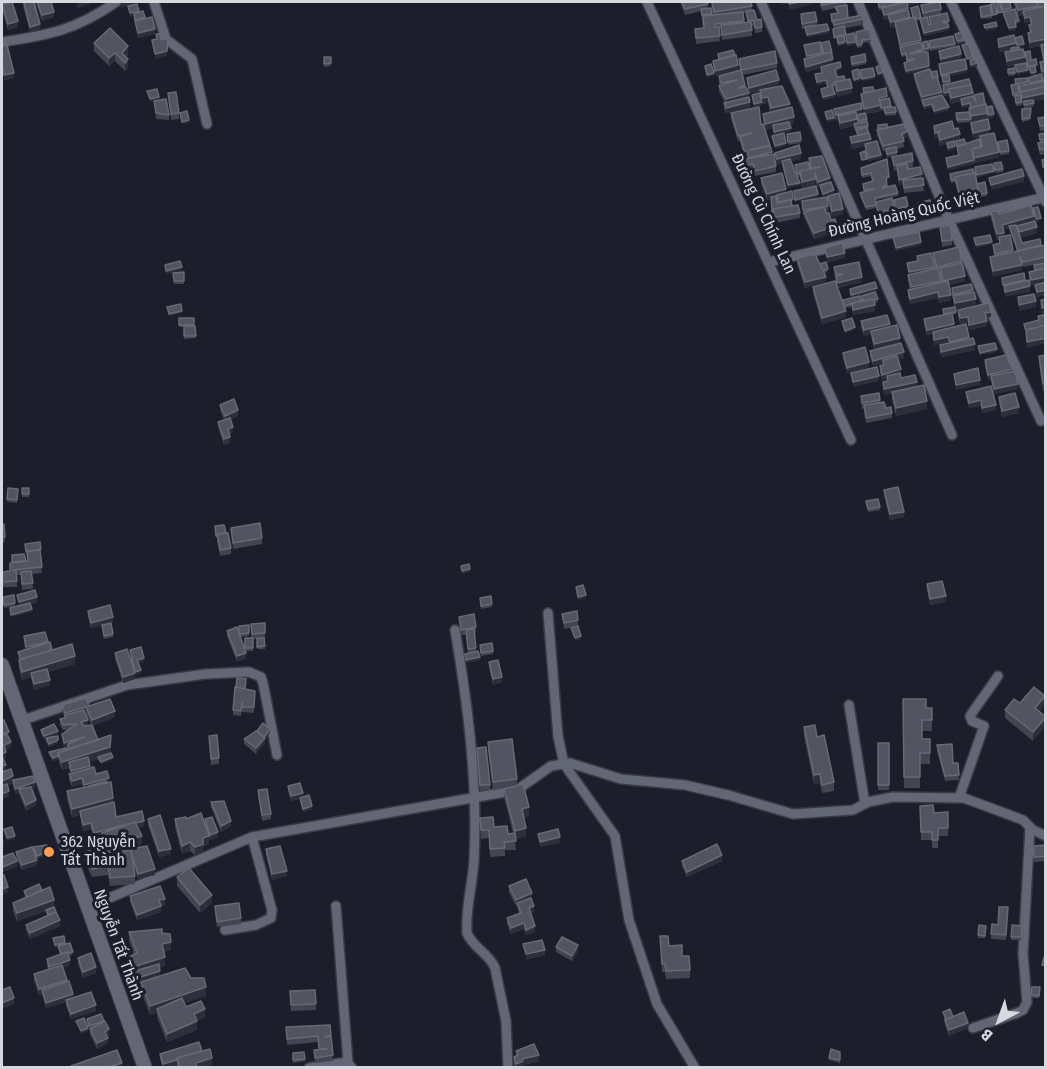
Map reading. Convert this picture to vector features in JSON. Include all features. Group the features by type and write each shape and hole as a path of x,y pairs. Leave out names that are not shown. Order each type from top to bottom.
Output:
{"main road":[{"name":"Nguyễn Tất Thành","path":"2,664 86,908 145,1068"}],"street":[{"path":"2,42 59,33 97,15 116,2"},
{"path":"154,2 166,39 192,59 207,124"},
{"name":"Đường Cù Chính Lan","path":"647,2 851,440"},
{"path":"761,2 952,435"},
{"path":"858,2 949,220 1041,421"},
{"path":"951,2 1045,199"},
{"name":"Đường Hoàng Quốc Việt","path":"769,262 1045,199"},
{"path":"548,613 558,736 564,764 615,836 629,920 657,1004 694,1068"},
{"path":"455,630 469,718 474,859 467,933 471,941 492,960 495,968 506,1021 508,1068"},
{"path":"23,720 117,687 189,675 249,672 261,677 277,755"},
{"path":"959,798 984,726 972,721 970,716 998,676"},
{"path":"849,705 865,804"},
{"path":"86,908 252,837 517,790 551,766 570,763 621,778 696,788 793,814 853,810 865,804 893,797 959,798 997,809 1023,820 1046,836"},
{"path":"972,1028 1017,1013 1023,1010 1027,1002 1023,954 1030,827"},
{"path":"225,930 256,925 272,918 272,910 252,837"},
{"path":"309,1068 350,1065 336,906"}],"building":[{"path":"12,2 18,21 8,24 2,4"},
{"path":"24,2 34,2 40,24 30,27"},
{"path":"37,2 51,2 54,12 42,15"},
{"path":"682,2 707,2 708,4 685,9"},
{"path":"712,2 751,2 752,6 714,12"},
{"path":"821,2 841,2 822,5"},
{"path":"878,2 906,2 879,7"},
{"path":"907,2 908,8 884,15 882,8"},
{"path":"940,2 941,9 923,13 921,5"},
{"path":"997,2 1000,4 1002,12 998,13"},
{"path":"1001,2 1010,2 1011,8 1003,10"},
{"path":"1015,2 1037,2 1038,6 1018,10"},
{"path":"1037,2 1045,2 1046,8 1044,6 1039,8"},
{"path":"137,4 139,11 130,13 128,6"},
{"path":"991,4 995,4 997,14 993,15"},
{"path":"847,5 848,18 832,21 831,14 839,13 835,7"},
{"path":"990,5 992,15 981,17 980,7"},
{"path":"918,6 921,17 915,19 911,8"},
{"path":"1044,6 1046,39 1030,42 1028,33 1031,32 1029,25 1032,24 1030,17 1025,18 1023,11"},
{"path":"711,8 712,14 702,15 701,9"},
{"path":"1015,9 1019,21 1015,21 1016,27 1009,28 1003,12"},
{"path":"754,10 757,20 761,19 762,27 755,28 754,20 748,21 746,11"},
{"path":"908,10 910,17 891,22 888,15"},
{"path":"143,11 145,17 135,20 134,14"},
{"path":"743,12 744,21 715,24 715,27 719,27 720,36 696,38 695,29 704,28 703,16"},
{"path":"815,12 817,21 802,24 801,14"},
{"path":"947,13 949,21 943,21 947,22 949,27 924,33 920,19 927,17 929,25 931,24 929,17"},
{"path":"862,15 863,19 834,25 833,21"},
{"path":"152,17 155,29 138,33 135,21"},
{"path":"915,17 921,40 900,45 895,22"},
{"path":"751,22 752,30 722,35 721,25"},
{"path":"996,22 997,26 985,28 984,25"},
{"path":"827,24 829,30 807,35 805,27"},
{"path":"844,26 846,34 834,37 833,29"},
{"path":"110,28 128,46 122,53 128,59 125,63 115,53 109,58 94,43"},
{"path":"869,29 871,39 862,40 862,44 857,45 856,32"},
{"path":"962,32 964,40 957,41 955,34"},
{"path":"854,33 856,42 847,43 846,35"},
{"path":"156,34 160,34 161,40 168,38 167,51 155,54 152,40 157,39"},
{"path":"1014,35 1016,43 999,47 998,39"},
{"path":"844,36 845,42 838,43 837,37"},
{"path":"953,36 955,44 930,48 929,41"},
{"path":"1022,36 1024,44 1017,45 1015,38"},
{"path":"829,41 832,53 824,54 821,43"},
{"path":"927,41 929,48 924,49 923,42"},
{"path":"820,42 822,53 807,56 804,45"},
{"path":"921,42 923,49 910,54 923,51 928,53 929,66 906,71 904,63 915,59 907,60 906,53 902,55 900,47"},
{"path":"968,44 973,57 967,59 962,45"},
{"path":"1046,44 1046,60 1044,60 1041,45"},
{"path":"7,45 14,73 4,75 2,47"},
{"path":"959,46 961,54 941,59 939,51"},
{"path":"1023,49 1025,57 1007,61 1005,52"},
{"path":"733,50 735,55 719,59 718,54"},
{"path":"775,51 777,63 741,70 739,59"},
{"path":"1030,51 1031,60 1036,59 1037,65 1028,66 1025,52"},
{"path":"831,52 833,59 806,67 804,59"},
{"path":"865,54 866,61 852,64 851,57"},
{"path":"736,55 738,65 715,71 713,61"},
{"path":"324,57 331,57 331,63 324,64"},
{"path":"965,59 967,69 941,75 939,64"},
{"path":"975,59 977,63 971,65 970,60"},
{"path":"1046,61 1046,70 1042,71 1040,62"},
{"path":"840,62 841,67 835,69 837,77 844,76 845,80 832,85 835,94 823,97 821,89 828,87 826,80 817,82 815,74 822,73 821,67"},
{"path":"1026,63 1028,70 1017,72 1015,65"},
{"path":"711,64 714,73 707,75 705,66"},
{"path":"881,65 883,72 878,74 876,67"},
{"path":"1035,66 1036,72 1031,73 1029,67"},
{"path":"873,68 875,76 862,79 860,70"},
{"path":"1014,68 1015,73 1008,73 1008,69"},
{"path":"858,69 860,78 854,80 852,71"},
{"path":"930,69 933,78 937,77 942,92 922,97 914,74"},
{"path":"741,70 745,85 739,88 746,87 749,93 726,99 719,86 737,80 721,83 719,76"},
{"path":"776,70 779,80 749,88 747,78"},
{"path":"937,71 938,78 933,78 931,72"},
{"path":"1041,74 1043,80 1030,83 1028,78"},
{"path":"949,75 950,81 943,82 942,76"},
{"path":"1027,78 1028,82 1016,84 1015,79"},
{"path":"850,79 852,88 837,91 835,82"},
{"path":"969,79 971,85 949,89 949,92 944,93 943,85"},
{"path":"1045,81 1046,86 1021,93 1019,86"},
{"path":"1018,84 1019,93 1013,95 1011,85"},
{"path":"971,85 973,93 951,98 949,89"},
{"path":"782,86 790,104 771,108 768,97 762,98 760,90"},
{"path":"1046,86 1046,93 1022,98 1021,92"},
{"path":"873,87 874,91 864,93 863,88"},
{"path":"886,88 887,96 879,98 881,105 864,109 861,94"},
{"path":"157,89 159,97 150,99 147,91"},
{"path":"176,92 179,113 171,114 168,93"},
{"path":"759,93 762,102 754,104 752,95"},
{"path":"983,93 985,104 971,108 970,103 962,105 961,99 973,96 976,102 974,95"},
{"path":"942,95 949,107 934,111 932,104 924,106 922,100"},
{"path":"1020,95 1022,102 1016,103 1015,96"},
{"path":"749,97 750,102 726,108 724,103"},
{"path":"889,98 891,106 881,108 880,100"},
{"path":"166,99 169,115 156,113 154,101"},
{"path":"1033,100 1034,103 1024,105 1024,101"},
{"path":"861,103 862,109 836,115 834,109"},
{"path":"986,104 988,113 971,116 969,108"},
{"path":"992,106 994,114 988,115 986,107"},
{"path":"759,107 761,125 763,124 770,145 750,150 770,146 772,152 749,158 747,151 744,151 740,137 752,133 738,136 731,113"},
{"path":"792,107 794,117 765,124 763,114"},
{"path":"895,107 896,112 885,113 884,108"},
{"path":"1031,108 1030,118 1022,119 1022,109"},
{"path":"832,110 834,118 827,119 825,112"},
{"path":"187,111 189,120 182,122 180,113"},
{"path":"856,112 857,119 840,123 838,116"},
{"path":"969,112 971,119 957,120 956,113"},
{"path":"865,113 867,119 858,121 857,115"},
{"path":"1046,117 1046,125 1040,126 1038,118"},
{"path":"988,119 990,129 973,133 971,123"},
{"path":"867,121 868,126 855,128 854,124"},
{"path":"952,121 954,129 958,128 960,134 940,140 938,133 941,131 935,133 934,126"},
{"path":"789,122 791,128 774,132 773,125"},
{"path":"887,124 888,128 878,129 878,125"},
{"path":"903,124 908,131 902,134 904,141 883,146 877,130"},
{"path":"867,127 868,133 858,135 856,130"},
{"path":"800,132 801,140 788,142 787,134"},
{"path":"784,133 786,143 775,146 772,136"},
{"path":"869,133 871,139 852,143 850,137"},
{"path":"994,133 999,152 974,158 972,149 982,146 980,136"},
{"path":"1046,133 1046,139 1040,140 1039,134"},
{"path":"964,139 966,144 957,146 956,141"},
{"path":"979,139 981,147 972,149 974,160 948,167 946,158 959,155 957,147"},
{"path":"1007,140 1009,151 1000,152 998,142"},
{"path":"877,141 881,155 868,158 865,144"},
{"path":"954,141 955,146 948,148 947,143"},
{"path":"1046,141 1046,148 1040,150 1038,143"},
{"path":"799,145 801,153 777,159 775,153"},
{"path":"896,147 897,152 887,154 886,149"},
{"path":"865,151 867,159 862,160 860,153"},
{"path":"912,153 913,161 894,165 892,157"},
{"path":"774,154 776,166 755,171 753,164 747,165 745,159"},
{"path":"822,156 830,178 818,182 815,173 815,179 802,182 800,171 820,167 811,168 809,158"},
{"path":"790,159 800,183 788,185 782,161"},
{"path":"887,159 889,177 886,178 887,185 882,188 895,185 898,193 875,198 876,205 866,207 860,193 874,189 864,190 863,184 873,181 871,173 862,175 861,168"},
{"path":"1046,159 1046,167 1043,167 1042,160"},
{"path":"808,162 810,169 800,171 798,174 795,165"},
{"path":"1001,162 1003,169 995,170 994,163"},
{"path":"907,164 908,169 920,167 922,174 899,180 897,166"},
{"path":"992,164 994,171 976,175 975,167"},
{"path":"973,169 974,173 951,180 950,174"},
{"path":"1022,169 1024,176 991,185 989,178"},
{"path":"782,173 786,189 767,194 761,178"},
{"path":"975,173 978,189 959,193 955,177"},
{"path":"923,178 924,185 904,188 903,180"},
{"path":"831,182 834,190 823,194 820,185"},
{"path":"985,182 987,193 980,194 977,184"},
{"path":"816,186 818,194 795,200 794,191"},
{"path":"792,191 793,199 779,202 777,195"},
{"path":"839,193 843,209 832,211 828,196"},
{"path":"776,196 777,203 791,200 792,206 773,209 772,212 771,197"},
{"path":"827,197 828,206 803,210 802,201"},
{"path":"906,197 908,206 896,209 894,200"},
{"path":"892,198 894,209 878,212 876,202"},
{"path":"930,200 932,207 920,210 918,203"},
{"path":"798,205 800,213 775,217 773,209"},
{"path":"1031,205 1034,216 1002,225 1004,233 997,234 991,212 998,211 999,214"},
{"path":"824,207 831,220 835,219 837,226 814,233 804,212"},
{"path":"908,207 910,213 881,220 880,216"},
{"path":"1038,207 1041,218 1036,219 1033,208"},
{"path":"1035,221 1037,227 1019,232 1017,226"},
{"path":"950,225 952,240 942,241 940,227"},
{"path":"1016,225 1022,243 1040,239 1041,245 1018,251 1009,226"},
{"path":"919,232 921,242 896,248 893,237"},
{"path":"990,235 992,242 976,245 974,238"},
{"path":"1010,235 1013,250 995,254 993,245 1000,243 999,237"},
{"path":"842,243 845,253 827,257 825,248"},
{"path":"1046,245 1046,257 1023,262 1020,257 1022,265 993,271 990,257"},
{"path":"959,247 962,261 937,267 933,253"},
{"path":"931,253 935,267 909,272 907,263 918,261 917,256"},
{"path":"815,254 826,277 805,282 797,258"},
{"path":"180,261 182,267 166,271 165,265"},
{"path":"826,262 828,269 823,271 820,264"},
{"path":"859,262 862,277 837,283 836,276 843,274 836,274 834,267"},
{"path":"962,263 965,276 943,281 940,268"},
{"path":"1046,263 1046,268 1035,270 1034,265"},
{"path":"938,268 941,281 911,287 908,275"},
{"path":"1046,268 1046,277 1031,280 1029,272"},
{"path":"184,272 184,281 174,281 173,273"},
{"path":"1024,273 1025,280 1003,285 1002,278"},
{"path":"1029,280 1030,286 1005,292 1004,286"},
{"path":"835,281 846,311 822,318 813,287"},
{"path":"948,281 951,295 939,297 938,292 910,299 908,290"},
{"path":"875,282 877,288 851,295 850,289"},
{"path":"1046,282 1046,290 1037,292 1035,285"},
{"path":"971,284 973,290 953,295 952,288"},
{"path":"875,292 878,299 863,301 862,296"},
{"path":"974,292 976,299 955,303 953,296"},
{"path":"1034,294 1036,301 1019,305 1018,297"},
{"path":"860,296 861,301 844,306 843,300"},
{"path":"874,299 875,305 853,310 852,303"},
{"path":"1046,299 1046,307 1042,308 1041,300"},
{"path":"989,303 991,312 985,313 987,321 969,325 968,317 960,318 958,310"},
{"path":"181,304 182,311 169,314 167,307"},
{"path":"955,307 956,312 944,314 943,309"},
{"path":"952,313 954,324 927,330 924,319"},
{"path":"887,315 890,324 864,330 861,321"},
{"path":"1044,315 1046,325 1026,331 1024,324 1039,320 1038,316"},
{"path":"179,318 194,318 194,325 179,325"},
{"path":"852,318 855,327 845,331 842,321"},
{"path":"966,324 969,337 950,342 948,337 934,340 933,332"},
{"path":"897,325 900,338 874,344 871,331"},
{"path":"1046,325 1046,338 1027,342 1026,330"},
{"path":"184,326 195,326 196,336 184,336"},
{"path":"973,338 975,344 941,352 940,345"},
{"path":"901,343 904,352 873,361 870,351"},
{"path":"995,343 997,349 980,353 978,346"},
{"path":"865,347 869,362 847,368 843,353"},
{"path":"1006,355 1013,369 988,375 985,360"},
{"path":"1046,355 1046,382 1043,383 1039,356"},
{"path":"897,356 901,369 882,375 880,366 884,365 883,360"},
{"path":"877,367 879,376 853,382 851,373"},
{"path":"978,368 980,380 956,385 954,374"},
{"path":"1015,371 1018,384 994,389 991,376"},
{"path":"900,373 901,378 915,375 917,382 884,389 883,382 888,381 887,376"},
{"path":"924,385 927,401 896,408 892,392"},
{"path":"991,386 996,405 982,408 981,400 969,403 966,392"},
{"path":"879,393 880,400 862,403 861,396"},
{"path":"1015,393 1019,407 1002,411 999,397"},
{"path":"234,399 238,410 225,416 220,405"},
{"path":"884,402 886,408 891,407 892,413 866,418 864,405"},
{"path":"230,418 233,427 228,429 230,437 224,439 218,422"},
{"path":"898,487 904,512 890,514 884,490"},
{"path":"8,488 18,489 17,500 7,499"},
{"path":"22,488 29,488 29,494 22,494"},
{"path":"878,499 880,507 868,509 866,501"},
{"path":"260,523 262,538 233,543 231,528"},
{"path":"2,524 4,524 5,537 2,537"},
{"path":"224,525 226,533 216,536 215,526"},
{"path":"228,533 231,548 220,550 217,534"},
{"path":"40,542 41,549 26,552 25,544"},
{"path":"40,550 42,567 13,570 16,571 17,581 2,582 2,572 10,571 10,563 28,561 27,551"},
{"path":"24,554 26,561 12,562 12,555"},
{"path":"469,564 470,569 462,571 461,566"},
{"path":"31,571 33,583 22,584 21,572"},
{"path":"942,581 946,596 930,599 927,584"},
{"path":"583,585 586,595 578,597 576,587"},
{"path":"35,590 37,597 19,602 17,595"},
{"path":"14,595 15,603 4,605 3,597"},
{"path":"491,596 492,604 481,606 480,598"},
{"path":"30,603 32,609 11,615 10,608"},
{"path":"110,605 113,617 91,623 88,611"},
{"path":"577,611 578,620 564,623 562,614"},
{"path":"474,614 476,627 461,630 459,617"},
{"path":"111,623 113,634 104,636 102,625"},
{"path":"265,623 265,633 252,634 251,624"},
{"path":"249,625 249,633 239,634 239,626"},
{"path":"578,626 581,636 575,638 571,628"},
{"path":"237,627 246,653 237,656 227,631"},
{"path":"474,629 476,648 468,649 466,630"},
{"path":"45,632 48,642 26,647 24,636"},
{"path":"245,638 253,638 253,648 245,648"},
{"path":"257,638 264,638 265,646 257,647"},
{"path":"50,642 52,650 21,659 18,652"},
{"path":"492,643 493,651 481,653 480,645"},
{"path":"72,644 75,656 22,672 19,660"},
{"path":"141,647 144,658 137,660 141,670 135,672 130,650"},
{"path":"127,649 135,673 123,677 115,653"},
{"path":"478,651 480,657 466,660 465,654"},
{"path":"498,660 502,677 493,679 489,662"},
{"path":"47,669 50,680 34,684 31,673"},
{"path":"237,678 246,679 245,689 236,687"},
{"path":"235,687 255,691 254,707 242,707 242,702 241,711 233,710"},
{"path":"1034,687 1045,696 1035,708 1046,717 1033,732 1005,710 1014,699 1020,703"},
{"path":"86,698 89,706 110,699 115,711 92,720 86,707 65,713 62,705"},
{"path":"903,699 926,699 926,708 932,708 932,720 922,720 922,739 930,739 930,753 920,753 920,777 904,777"},
{"path":"84,710 88,720 81,722 84,726 92,725 98,740 68,749 68,744 84,737 64,743 62,734 77,724 63,725 60,719 65,718 65,715"},
{"path":"4,720 9,732 2,734 2,721"},
{"path":"263,723 270,729 264,737 257,731"},
{"path":"54,724 58,731 44,736 41,730"},
{"path":"815,725 817,737 824,735 834,782 822,785 820,774 814,775 804,727"},
{"path":"256,731 265,738 256,748 244,739"},
{"path":"7,734 11,742 4,745 6,752 2,754 2,735"},
{"path":"111,735 110,747 62,762 58,753"},
{"path":"217,735 219,758 211,759 209,736"},
{"path":"58,736 58,740 49,744 46,738"},
{"path":"512,739 517,779 493,782 488,742"},
{"path":"878,743 889,743 889,785 878,785"},
{"path":"952,744 953,763 958,763 959,775 945,776 937,745"},
{"path":"486,747 490,785 480,785 477,748"},
{"path":"66,748 53,758 49,752"},
{"path":"111,753 113,757 101,762 98,757"},
{"path":"88,757 90,766 71,771 69,762"},
{"path":"94,767 96,774 107,771 109,778 84,785 82,778 72,781 69,774"},
{"path":"11,769 13,776 2,781 2,772"},
{"path":"33,776 35,782 15,789 13,780"},
{"path":"111,782 113,798 72,809 67,791"},
{"path":"300,783 303,793 291,796 288,786"},
{"path":"7,784 9,791 2,794 2,786"},
{"path":"523,784 529,807 522,809 526,828 515,831 504,789"},
{"path":"31,787 36,800 26,805 19,789"},
{"path":"267,789 271,814 262,815 258,790"},
{"path":"309,795 312,806 303,809 300,798"},
{"path":"224,801 231,821 221,826 211,802"},
{"path":"114,802 116,817 142,811 144,821 94,833 91,823 83,825 80,811"},
{"path":"933,805 934,813 948,812 948,828 938,828 938,840 932,840 932,832 921,832 920,806"},
{"path":"201,813 209,836 203,838 203,844 195,847 190,842 182,846 175,819 186,817 186,819"},
{"path":"160,815 171,849 159,851 148,819"},
{"path":"212,817 218,832 210,835 205,819"},
{"path":"493,817 494,827 507,826 508,834 515,833 516,841 504,842 505,848 490,849 489,830 481,830 480,818"},
{"path":"135,822 142,836 105,846 102,833"},
{"path":"12,827 15,836 7,838 4,829"},
{"path":"558,829 560,837 540,842 538,834"},
{"path":"717,844 722,855 687,872 682,861"},
{"path":"47,845 50,851 37,856 33,847"},
{"path":"1046,845 1046,856 1034,857 1033,846"},
{"path":"147,846 155,869 138,874 130,849"},
{"path":"280,846 287,871 272,874 266,849"},
{"path":"32,847 37,860 22,865 16,852"},
{"path":"109,847 109,853 131,850 135,876 110,878 108,866 92,869 84,852"},
{"path":"13,853 17,861 3,867 2,857"},
{"path":"189,868 212,895 200,905 177,877"},
{"path":"2,875 8,887 2,889"},
{"path":"526,879 532,893 516,900 509,886"},
{"path":"39,884 42,890 27,897 24,891"},
{"path":"160,886 165,899 159,900 161,906 137,915 130,896"},
{"path":"50,887 54,900 17,913 13,903"},
{"path":"531,898 534,906 529,908 535,926 526,930 524,923 511,928 507,918 521,913 517,903"},
{"path":"239,903 241,918 217,922 215,906"},
{"path":"54,907 56,912 48,915 46,910"},
{"path":"999,907 1008,907 1006,935 991,934 992,924 998,925"},
{"path":"56,912 60,920 30,933 26,925"},
{"path":"117,918 118,924 109,927 106,919"},
{"path":"979,925 986,926 985,936 978,935"},
{"path":"1012,925 1022,926 1021,937 1011,937"},
{"path":"162,929 162,933 170,934 171,942 162,944 165,957 130,968 127,958 137,953 129,932"},
{"path":"64,936 65,943 55,945 53,938"},
{"path":"660,936 668,936 669,946 682,945 682,956 689,956 690,970 666,971 665,964 662,964"},
{"path":"562,937 578,945 572,956 556,947"},
{"path":"542,940 545,950 526,954 523,944"},
{"path":"70,943 73,952 61,954 58,946"},
{"path":"67,952 70,960 49,967 47,959"},
{"path":"91,953 96,967 83,972 78,958"},
{"path":"1046,957 1046,966 1042,965"},
{"path":"159,964 160,971 131,980 128,973"},
{"path":"62,965 67,980 39,989 34,974"},
{"path":"185,968 191,978 204,978 206,987 150,1006 141,982"},
{"path":"69,981 73,994 46,1003 42,990"},
{"path":"10,987 14,998 2,1003 2,990"},
{"path":"1032,987 1040,987 1039,996 1031,995"},
{"path":"315,990 316,1004 291,1005 290,991"},
{"path":"91,992 96,1005 71,1014 66,1000"},
{"path":"182,998 186,1007 201,1001 205,1009 194,1014 197,1021 167,1034 157,1009"},
{"path":"950,1009 953,1017 946,1019 943,1012"},
{"path":"964,1012 968,1023 949,1030 945,1020"},
{"path":"101,1014 104,1021 89,1026 87,1019"},
{"path":"84,1018 88,1028 81,1031 76,1021"},
{"path":"105,1021 109,1029 105,1032 108,1038 97,1043 90,1029"},
{"path":"330,1025 331,1035 325,1037 331,1036 333,1055 315,1058 314,1050 327,1049 319,1048 318,1036 287,1039 286,1027"},
{"path":"199,1042 202,1051 163,1064 160,1054"},
{"path":"534,1044 539,1055 522,1059 523,1061 516,1064 514,1057 518,1055 516,1051"},
{"path":"210,1049 212,1058 196,1063 197,1068 173,1068 179,1066 177,1058"},
{"path":"831,1049 840,1052 840,1060 829,1058"},
{"path":"117,1050 122,1063 105,1068 72,1068 71,1066"},
{"path":"304,1052 305,1059 293,1060 293,1053"}],"place":[{"name":"362 Nguyễn Tất Thành","path":"49,852"}]}
